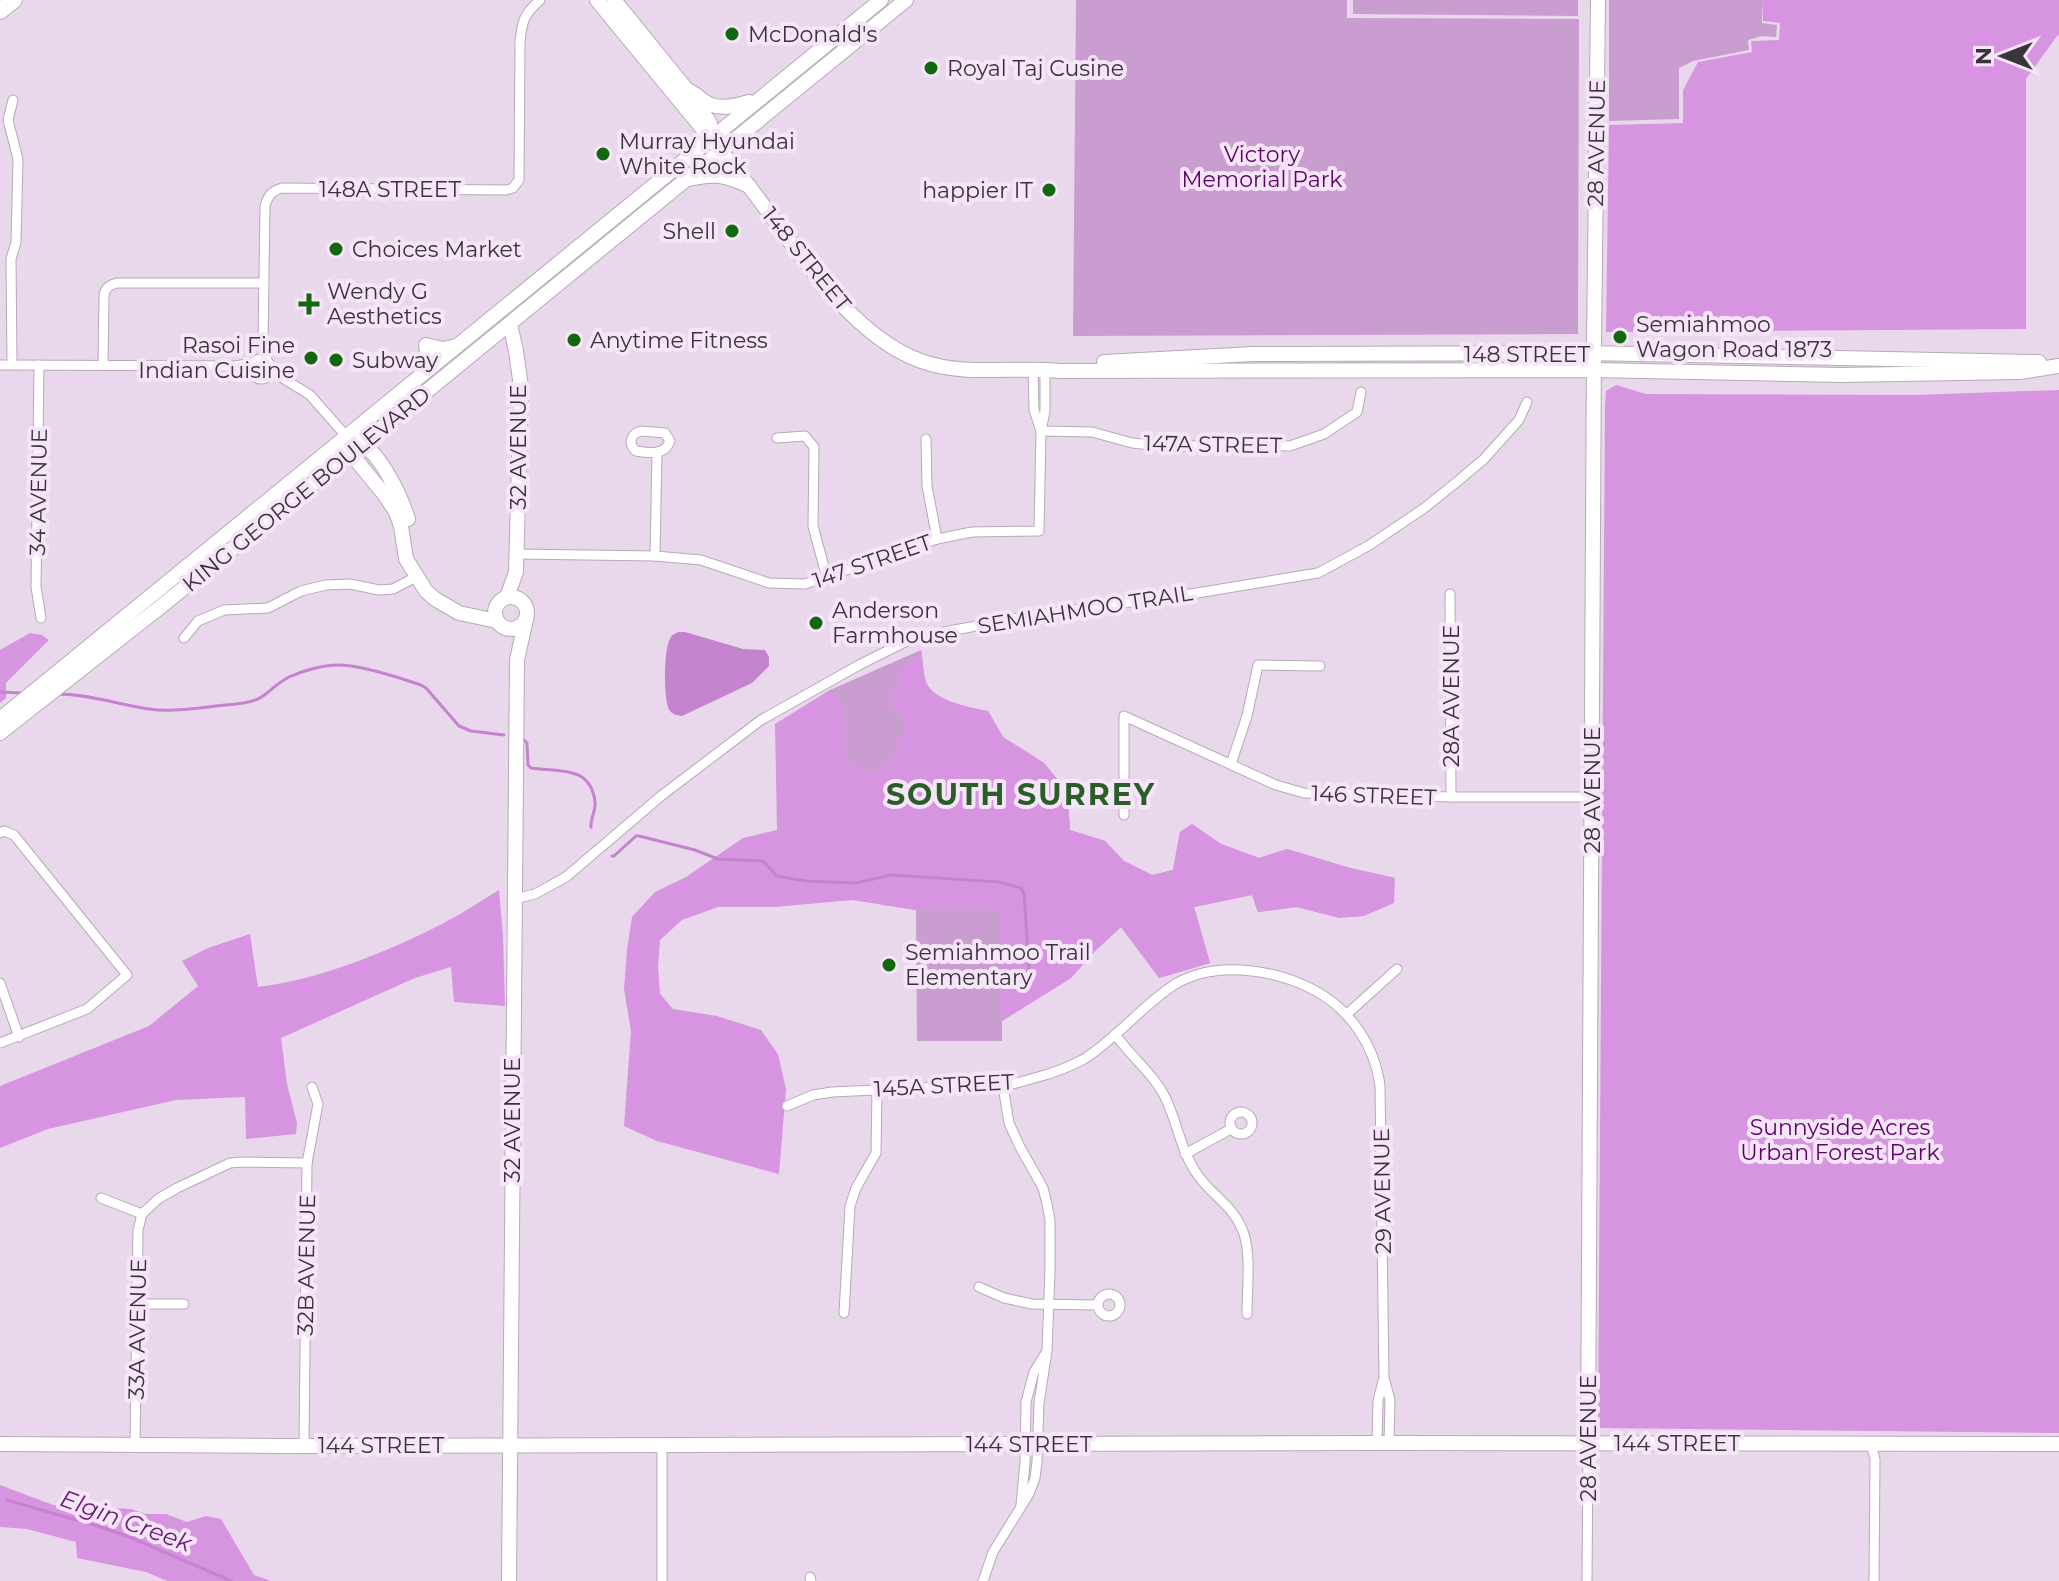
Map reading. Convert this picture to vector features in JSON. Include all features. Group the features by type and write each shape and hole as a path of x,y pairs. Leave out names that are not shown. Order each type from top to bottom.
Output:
{"highway":[{"path":"0,11 14,0"}],"main road":[{"path":"597,0 724,148"},
{"path":"614,0 687,90 714,135"},
{"name":"KING GEORGE BOULEVARD","path":"0,733 40,686 881,0"},
{"name":"KING GEORGE BOULEVARD","path":"0,719 59,686 159,608 906,0"},
{"name":"28 AVENUE","path":"1588,1443 1598,0"},
{"path":"687,90 706,104 719,107 757,99"},
{"name":"148 STREET","path":"724,148 786,237 840,302 895,350 934,365 965,370 1594,370 1841,375 2020,372 2059,364"},
{"name":"148 STREET","path":"724,148 865,327"},
{"path":"685,180 723,175 749,186"},
{"path":"510,324 512,313 538,290 559,263"},
{"name":"32 AVENUE","path":"510,324 521,387 516,572 523,601"},
{"name":"148 STREET","path":"1039,370 1061,364 1253,354 1594,353 2059,364"},
{"path":"346,436 357,448 396,512 406,559 430,595 459,613 516,628 526,619 527,610 523,601 514,596 481,607 448,606"},
{"name":"32 AVENUE","path":"502,600 516,572"},
{"path":"500,624 494,613 502,600"},
{"name":"32 AVENUE","path":"509,1581 517,660 526,619"},
{"name":"32 AVENUE","path":"500,624 510,633 517,660"},
{"name":"144 STREET","path":"0,1444 2059,1444"}],"street":[{"name":"148A STREET","path":"264,283 265,206 268,196 275,190 513,188 519,180 522,22 540,0"},
{"path":"12,364 11,259 16,242 18,159 8,120 13,100"},
{"path":"0,259 11,259"},
{"path":"103,365 106,288 117,283 264,283 263,343 269,368"},
{"path":"263,343 253,365 255,377 259,379 269,368"},
{"path":"0,365 235,366 253,365 262,359 269,368 310,395 346,436"},
{"name":"34 AVENUE","path":"39,365 36,587 41,618"},
{"path":"1039,370 1034,410 1041,431"},
{"name":"147A STREET","path":"1041,431 1092,432 1132,443 1170,447 1231,444 1290,446 1324,434 1357,412 1361,392"},
{"name":"SEMIAHMOO TRAIL","path":"514,899 535,894 566,877 661,796 761,720 907,641 1029,616 1318,573 1368,546 1458,481 1484,459 1519,420 1527,402"},
{"name":"147 STREET","path":"517,554 655,556 701,560 769,583 805,584 937,539 972,532 1039,531 1041,431"},
{"path":"777,438 805,436 814,447 813,526 827,578"},
{"path":"926,439 927,486 937,539"},
{"path":"655,556 657,452"},
{"path":"184,638 202,619 224,610 268,608 317,586 345,583 379,590 393,589 414,574"},
{"name":"28A AVENUE","path":"1450,594 1451,797"},
{"path":"1231,764 1247,716 1258,665 1320,666"},
{"name":"146 STREET","path":"1124,815 1124,716 1276,785 1304,793 1592,797"},
{"path":"0,1043 87,1009 127,975 14,835 2,832"},
{"path":"1347,1014 1397,969"},
{"name":"145A STREET","path":"787,1106 824,1093 1003,1086 1042,1076 1084,1059 1170,987 1193,976 1218,970 1274,975 1301,983 1331,999 1347,1014"},
{"path":"0,983 19,1037"},
{"name":"29 AVENUE","path":"1347,1014 1369,1046 1378,1068 1380,1086 1384,1378 1390,1400 1383,1443"},
{"path":"1115,1034 1163,1093 1185,1154 1202,1181 1228,1205 1244,1235 1247,1250 1247,1314"},
{"path":"1003,1086 1009,1123 1043,1188 1050,1220 1047,1351 1031,1444"},
{"name":"32B AVENUE","path":"304,1446 307,1163 318,1107 312,1087"},
{"path":"844,1313 850,1206 856,1188 876,1153 877,1090"},
{"path":"1185,1154 1231,1129"},
{"path":"101,1198 142,1214 167,1193 230,1163 307,1163"},
{"name":"33A AVENUE","path":"135,1445 138,1230 142,1214"},
{"path":"979,1287 1017,1302 1098,1305"},
{"path":"137,1304 184,1304"},
{"path":"983,1581 993,1552 1035,1478 1027,1395 1034,1372 1047,1351"},
{"path":"1027,1395 1039,1396"},
{"name":"28 AVENUE","path":"1587,1581 1588,1443"},
{"path":"1871,1443 1875,1459 1874,1581"},
{"path":"662,1445 662,1581"}],"green space":[{"name":"Victory Memorial Park","path":"1076,0 1347,0 1347,18 1579,19 1578,334 1073,336"},
{"path":"1353,0 1578,0 1578,16 1353,14"},
{"path":"1609,0 1762,0 1762,23 1777,25 1776,37 1762,36 1748,40 1749,50 1693,61 1679,68 1679,119 1609,121"},
{"path":"1762,0 2059,0 2059,35 2026,79 2026,329 1606,332 1609,125 1683,123 1683,90 1698,62 1752,52 1751,41 1779,40 1780,23 1763,21"},
{"name":"Sunnyside Acres Urban Forest Park","path":"1616,385 1646,394 1915,395 2059,390 2059,1433 1598,1428 1605,407 1606,391"},
{"path":"30,633 49,640 6,683 6,698 0,703 0,650"},
{"path":"921,650 930,689 944,699 988,711 1003,737 1044,763 1068,800 1070,830 1105,841 1124,861 1152,875 1173,870 1180,832 1192,824 1221,844 1259,858 1287,849 1395,878 1340,918 1297,907 1258,912 1252,895 1194,907 1210,963 1159,978 1121,927 1071,978 1002,1021 1002,1041 917,1041 916,910 883,905 804,707 830,690"},
{"path":"921,650 930,689 944,699 988,711 1003,737 1044,763 1057,779 1068,800 1070,830 1105,841 1124,861 1152,875 1173,870 1180,832 1192,824 1221,844 1259,858 1287,849 1395,878 1394,903 1364,916 1340,918 1296,907 1258,912 1252,895 1194,907 1210,963 1159,978 1121,927 1071,978 1002,1021 1000,909 916,910 852,900 775,907 718,907 682,920 660,940 660,994 673,1009 717,1016 761,1030 778,1054 786,1089 779,1174 657,1141 624,1126 631,1031 624,989 632,917 655,892 686,877 743,838 777,830 775,724 830,690 844,708 846,760 875,774 891,756 907,722 888,704 900,673"},
{"path":"499,890 505,1006 454,1002 451,967 415,978 281,1038 287,1084 297,1123 296,1134 246,1139 245,1097 176,1100 48,1129 0,1148 0,1086 149,1026 198,986 182,961 208,948 250,934 258,987 305,978 352,964 397,945 447,921"},
{"path":"0,1485 53,1505 131,1509 146,1514 166,1514 187,1522 206,1516 221,1519 254,1575 271,1581 167,1581 146,1572 77,1558 76,1542 27,1529 0,1527"}],"shaded area":[{"path":"678,632 743,649 765,650 769,666 752,683 682,716 675,715 668,706 665,665 669,641"}],"waterway":[{"path":"58,694 149,709 192,709 254,700 294,675 325,666 346,665 421,685 459,726 471,731 504,735"},
{"path":"0,692 22,693"},
{"path":"524,740 531,768 572,773 587,782 595,802 591,827"},
{"path":"612,856 639,836 718,859 763,861 777,876 806,881 856,883 891,875 999,882 1021,888 1024,894 1030,981"},
{"name":"Elgin Creek","path":"7,1500 132,1538 231,1581"}],"place":[{"name":"McDonald's","path":"732,34"},
{"name":"Royal Taj Cusine","path":"931,68"},
{"name":"Murray Hyundai White Rock","path":"603,154"},
{"name":"happier IT","path":"1049,190"},
{"name":"Shell","path":"732,231"},
{"name":"Choices Market","path":"336,249"},
{"name":"Wendy G Aesthetics","path":"309,304"},
{"name":"Semiahmoo Wagon Road 1873","path":"1620,337"},
{"name":"Anytime Fitness","path":"574,340"},
{"name":"Rasoi Fine Indian Cuisine","path":"311,358"},
{"name":"Subway","path":"336,360"},
{"name":"Anderson Farmhouse","path":"816,623"},
{"name":"Semiahmoo Trail Elementary","path":"889,965"}],"district":[{"name":"SOUTH SURREY","path":"1021,795"}]}
